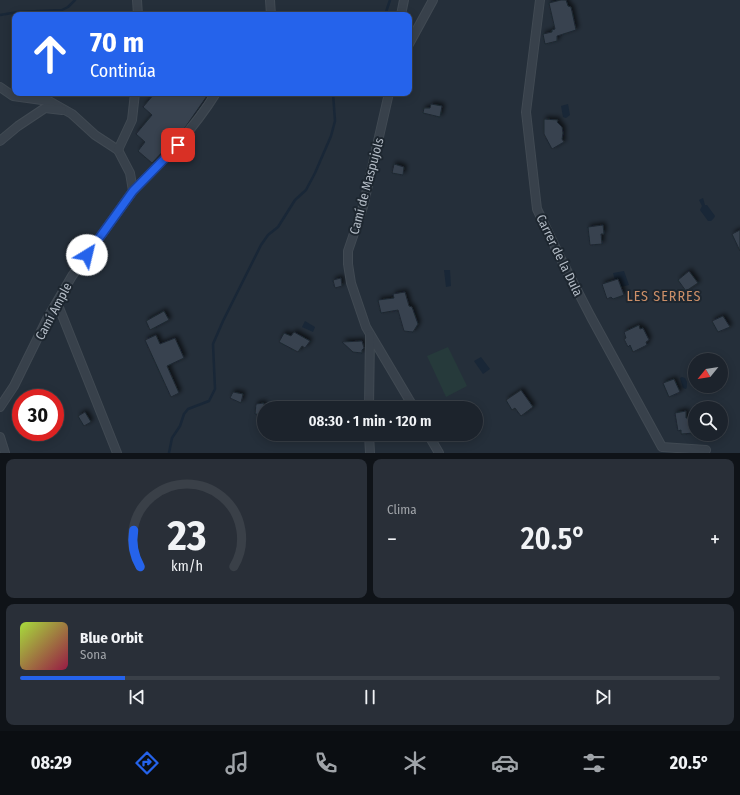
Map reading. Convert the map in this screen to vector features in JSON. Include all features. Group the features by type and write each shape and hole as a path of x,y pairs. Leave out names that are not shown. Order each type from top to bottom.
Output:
{"street":[{"path":"137,0 138,12"},
{"path":"270,0 271,12"},
{"path":"402,12 404,0"},
{"path":"412,38 433,0"},
{"name":"Carrer de la Dula","path":"540,0 526,112 537,209 591,317 662,447 706,450"},
{"path":"1,89 12,95"},
{"path":"13,96 49,101 72,114 95,135 118,150 130,173 133,191"},
{"path":"118,150 132,120 136,96"},
{"name":"Camí Ample","path":"0,407 14,386 48,317 72,276 133,191 187,135 214,96"},
{"name":"Camí de Maspujols","path":"388,96 363,207 348,250 351,283 358,305 370,334 410,401"},
{"path":"0,141 18,126 45,108 63,110"},
{"path":"58,305 117,453"},
{"path":"369,401 370,334"},
{"path":"0,437 5,453"},
{"path":"369,441 370,453"},
{"path":"432,441 439,453"}],"green space":[{"path":"448,347 467,386 446,397 427,356"}],"water":[{"path":"568,104 570,115 566,118 563,117 561,106"},
{"path":"703,198 705,205 707,205 715,216 711,221 708,221 700,210 702,206 699,200"},
{"path":"444,270 450,270 451,286 446,287"},
{"path":"624,271 629,285 621,287 618,279 615,280 613,273"},
{"path":"305,321 315,327 313,332 302,327"},
{"path":"481,357 490,369 483,374 474,361"},
{"path":"680,378 685,378 687,382 686,389 683,388"}],"building":[{"path":"566,0 568,6 571,7 576,30 557,36 557,41 545,44 543,34 552,32 552,30 555,29 549,3"},
{"path":"152,96 207,96 184,129 152,163 138,151 145,142 136,134 152,115 143,107"},
{"path":"431,104 442,106 440,117 423,113 424,108 430,108"},
{"path":"544,119 558,120 557,122 562,127 562,139 564,142 552,149 544,134"},
{"path":"394,164 404,167 403,175 392,173"},
{"path":"603,225 604,234 601,234 602,244 590,245 588,227"},
{"path":"740,230 740,251 732,234"},
{"path":"689,271 698,283 686,291 678,280"},
{"path":"341,278 342,286 335,288 333,280"},
{"path":"618,279 624,295 613,299 611,297 607,299 602,284"},
{"path":"405,292 409,306 412,307 418,324 413,332 404,331 398,310 381,313 378,300 394,298 393,294"},
{"path":"164,311 169,320 150,330 146,321"},
{"path":"723,316 730,327 718,332 712,321"},
{"path":"639,325 640,329 643,328 649,340 646,342 647,345 633,352 630,345 628,347 624,339 626,338 624,332"},
{"path":"294,332 310,341 305,348 302,346 298,352 279,342 284,333 291,336"},
{"path":"156,335 160,344 175,338 184,358 167,366 179,393 171,397 145,340"},
{"path":"362,341 364,348 362,353 353,352 342,342"},
{"path":"674,379 680,392 669,397 663,383"},
{"path":"521,390 533,407 521,416 515,408 512,410 506,400"},
{"path":"233,392 243,394 241,403 230,398"},
{"path":"257,404 257,414 255,414"},
{"path":"686,411 686,418 688,418 688,433 681,434 681,430 678,431 675,413"},
{"path":"85,412 91,422 84,426 78,416"}],"waterway":[{"path":"18,12 62,10 68,7 75,0"},
{"path":"386,12 390,0"},
{"path":"0,15 12,13"},
{"path":"169,453 172,438 180,426 184,414 188,409 209,401 215,389 213,344 261,245 268,235 278,227 295,200 306,190 315,173 331,136 335,121 333,96"}],"district":[{"name":"LES SERRES","path":"664,296"}],"route":[{"path":"87,255 133,191 178,145"}]}
